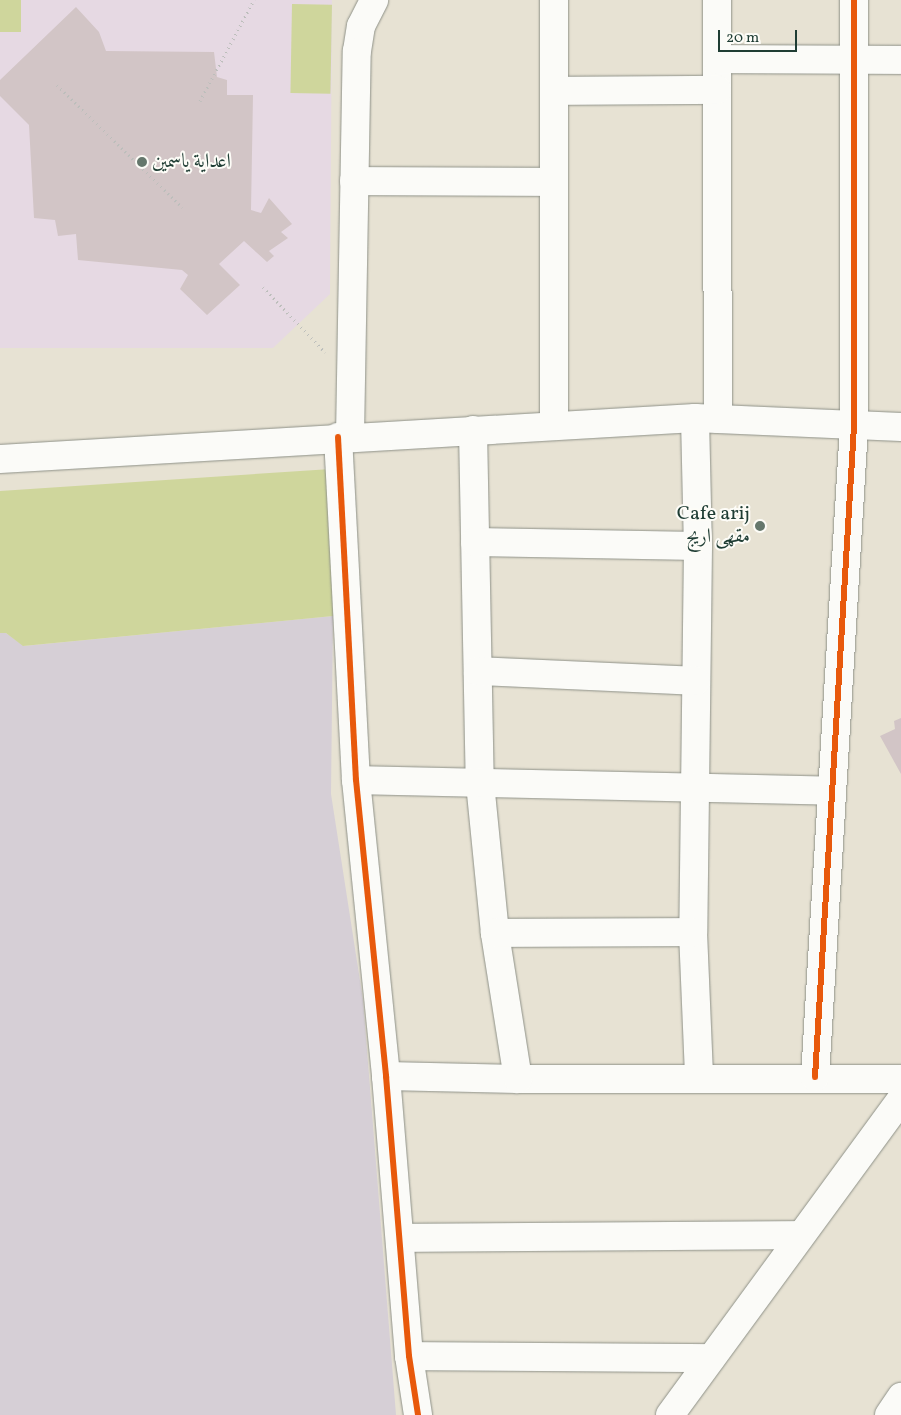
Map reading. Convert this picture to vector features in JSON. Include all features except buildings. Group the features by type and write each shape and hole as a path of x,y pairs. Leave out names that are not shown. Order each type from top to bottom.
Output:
{"street":[{"path":"374,0 361,26 357,51 350,378 344,437 356,780 386,1076 409,1356 418,1415"},
{"path":"554,0 554,426"},
{"path":"699,1078 693,932 698,546 706,419 717,90 716,0"},
{"path":"815,1077 854,427 854,0"},
{"path":"717,58 901,60"},
{"path":"554,91 717,90"},
{"path":"354,181 554,182"},
{"path":"0,459 344,437 706,419 854,427 901,427"},
{"path":"473,430 480,783 495,933 518,1080"},
{"path":"475,542 698,546"},
{"path":"478,671 696,681"},
{"path":"356,780 831,791"},
{"path":"495,933 693,932"},
{"path":"386,1076 518,1080 901,1078"},
{"path":"670,1415 799,1235 901,1099"},
{"path":"400,1238 799,1235"},
{"path":"409,1356 711,1358"},
{"path":"888,1415 901,1398"}],"path":[{"path":"200,100 254,0"},
{"path":"57,85 182,207"},
{"path":"263,287 350,378"}],"shaded area":[{"path":"0,0 332,0 330,294 273,348 0,348"},
{"path":"333,616 331,794 363,1000 396,1415 0,1415 0,633 6,633 24,646"}],"green space":[{"path":"0,0 21,0 21,32 0,32"},
{"path":"292,4 332,5 330,94 290,93"},
{"path":"331,469 333,616 23,646 6,633 0,633 0,491"}],"cycle path":[{"path":"815,1077 854,427 854,0"},
{"path":"338,437 356,780 386,1076 409,1356 418,1415"}],"place":[{"name":"اعداية ياسمين","path":"142,162"},
{"name":"Cafe arij مقهى اريج","path":"760,526"}]}
